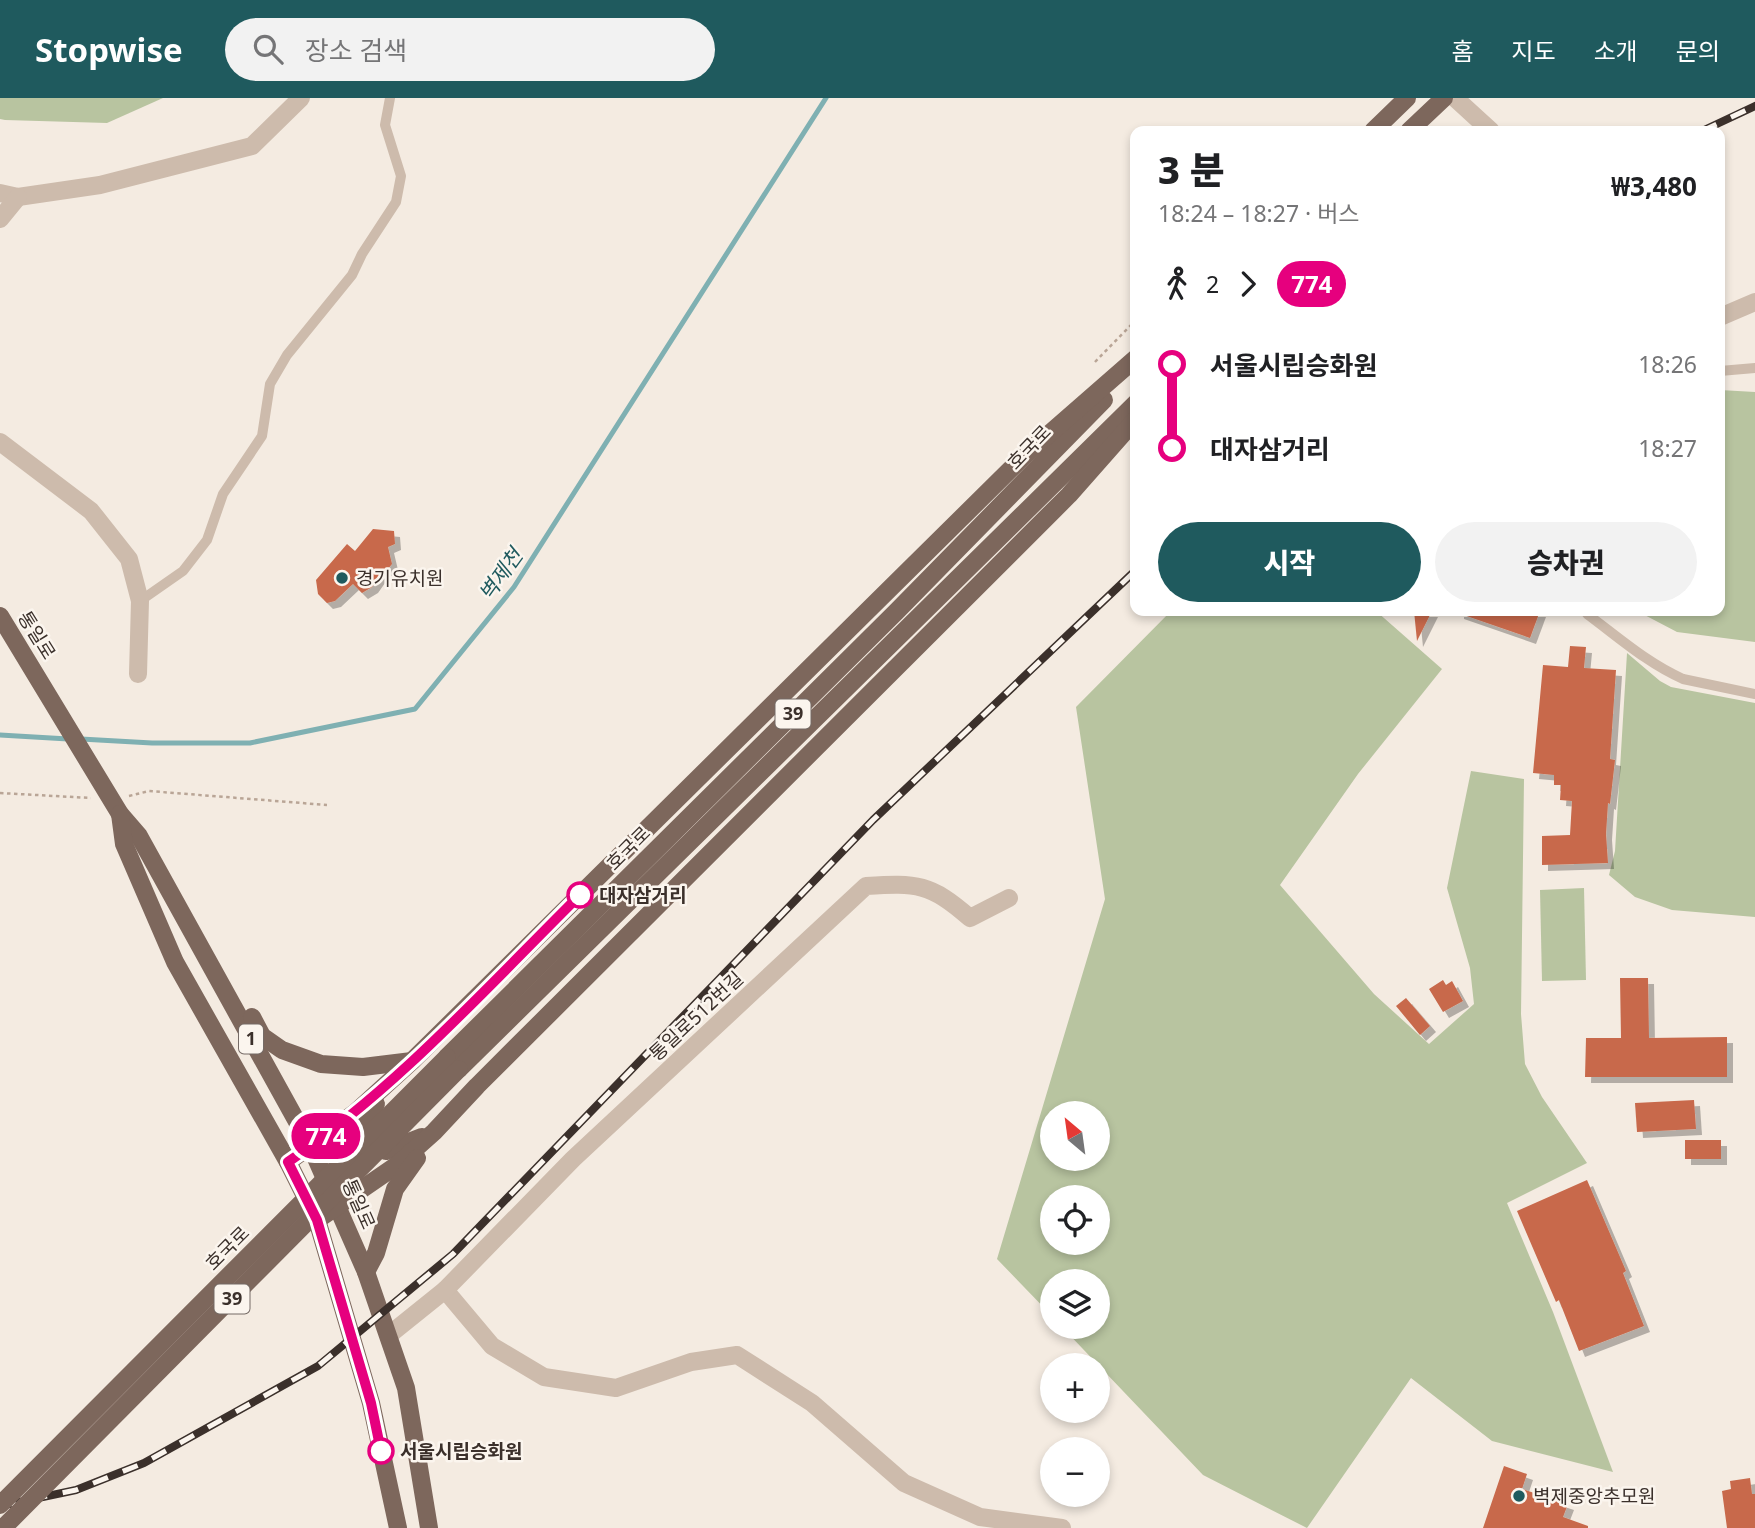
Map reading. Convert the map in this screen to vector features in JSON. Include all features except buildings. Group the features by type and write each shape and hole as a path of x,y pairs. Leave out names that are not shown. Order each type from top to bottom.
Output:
{"main road":[{"path":"1378,126 1407,98"},
{"path":"1414,126 1444,98"},
{"path":"288,1162 356,1112 412,1061 1025,455 1130,363"},
{"name":"호국로","path":"3,1528 453,1063 1130,373"},
{"name":"호국로","path":"0,1505 1130,409"},
{"path":"317,1220 397,1166 434,1132 1069,495 1130,426"},
{"name":"통일로","path":"0,616 116,807 139,836 311,1147 366,1272 406,1388 429,1528"},
{"name":"통일로","path":"116,807 124,844 176,962 288,1162 317,1220 371,1403 398,1528"},
{"path":"186,920 216,952 262,1035 282,1050 321,1064 362,1067 412,1061"},
{"path":"412,1061 363,1121 371,1138 386,1151 434,1132"},
{"path":"366,1272 376,1253 395,1189 434,1132"}],"street":[{"path":"0,219 9,195 100,185 252,146 301,98"},
{"path":"1455,98 1486,126"},
{"path":"1725,315 1755,302"},
{"path":"0,442 91,511 129,559 140,601 138,674"},
{"name":"통일로512번길","path":"389,1335 445,1290 573,1159 866,886 909,884 946,897 970,918 1009,898"},
{"path":"445,1290 492,1346 544,1377 616,1388 691,1362 737,1355 812,1403 904,1483 980,1517 1062,1528"}],"lane":[{"path":"140,601 183,571 207,540 223,494 262,436 270,384 287,355 352,275 362,254 396,202 401,176 385,125 390,98"},
{"path":"1725,371 1755,368"},
{"path":"1590,616 1656,665 1683,679 1755,694"}],"path":[{"path":"1095,362 1130,326"},
{"path":"0,793 43,794 116,807 149,790 327,805"}],"green space":[{"path":"0,98 163,98 107,123 0,119"},
{"path":"1725,390 1755,392 1755,642 1677,632 1647,616 1725,616"},
{"path":"1166,616 1382,616 1442,669 1358,774 1280,885 1374,994 1429,1044 1474,1004 1470,968 1447,888 1471,771 1524,779 1521,1014 1525,1064 1542,1097 1587,1163 1507,1203 1553,1312 1613,1472 1492,1441 1411,1378 1307,1528 1203,1475 1110,1377 1110,1353 1087,1353 1073,1339 1110,1339 1110,1269 1040,1269 1040,1304 997,1259 1040,1116 1040,1171 1110,1171 1110,1101 1044,1101 1105,899 1076,707"},
{"path":"1627,653 1671,687 1755,703 1755,917 1672,910 1635,897 1609,875 1615,851"},
{"path":"1584,888 1586,980 1542,981 1540,890"}],"waterway":[{"name":"벽제천","path":"81,739 152,743 250,743 415,709 514,587 826,98"},
{"name":"벽제천","path":"0,735 68,739"}],"railway":[{"path":"1713,126 1755,106"},
{"path":"0,1506 76,1490 144,1463 318,1366 453,1254 873,820 1130,576"}],"bus line":[{"name":"774","path":"381,1451 371,1403 317,1220 288,1162 356,1112 412,1061 580,895"}],"place":[{"name":"경기유치원","path":"342,578"},
{"name":"대자삼거리","path":"580,895"},
{"name":"서울시립승화원","path":"381,1451"},
{"name":"벽제중앙추모원","path":"1519,1496"}]}
